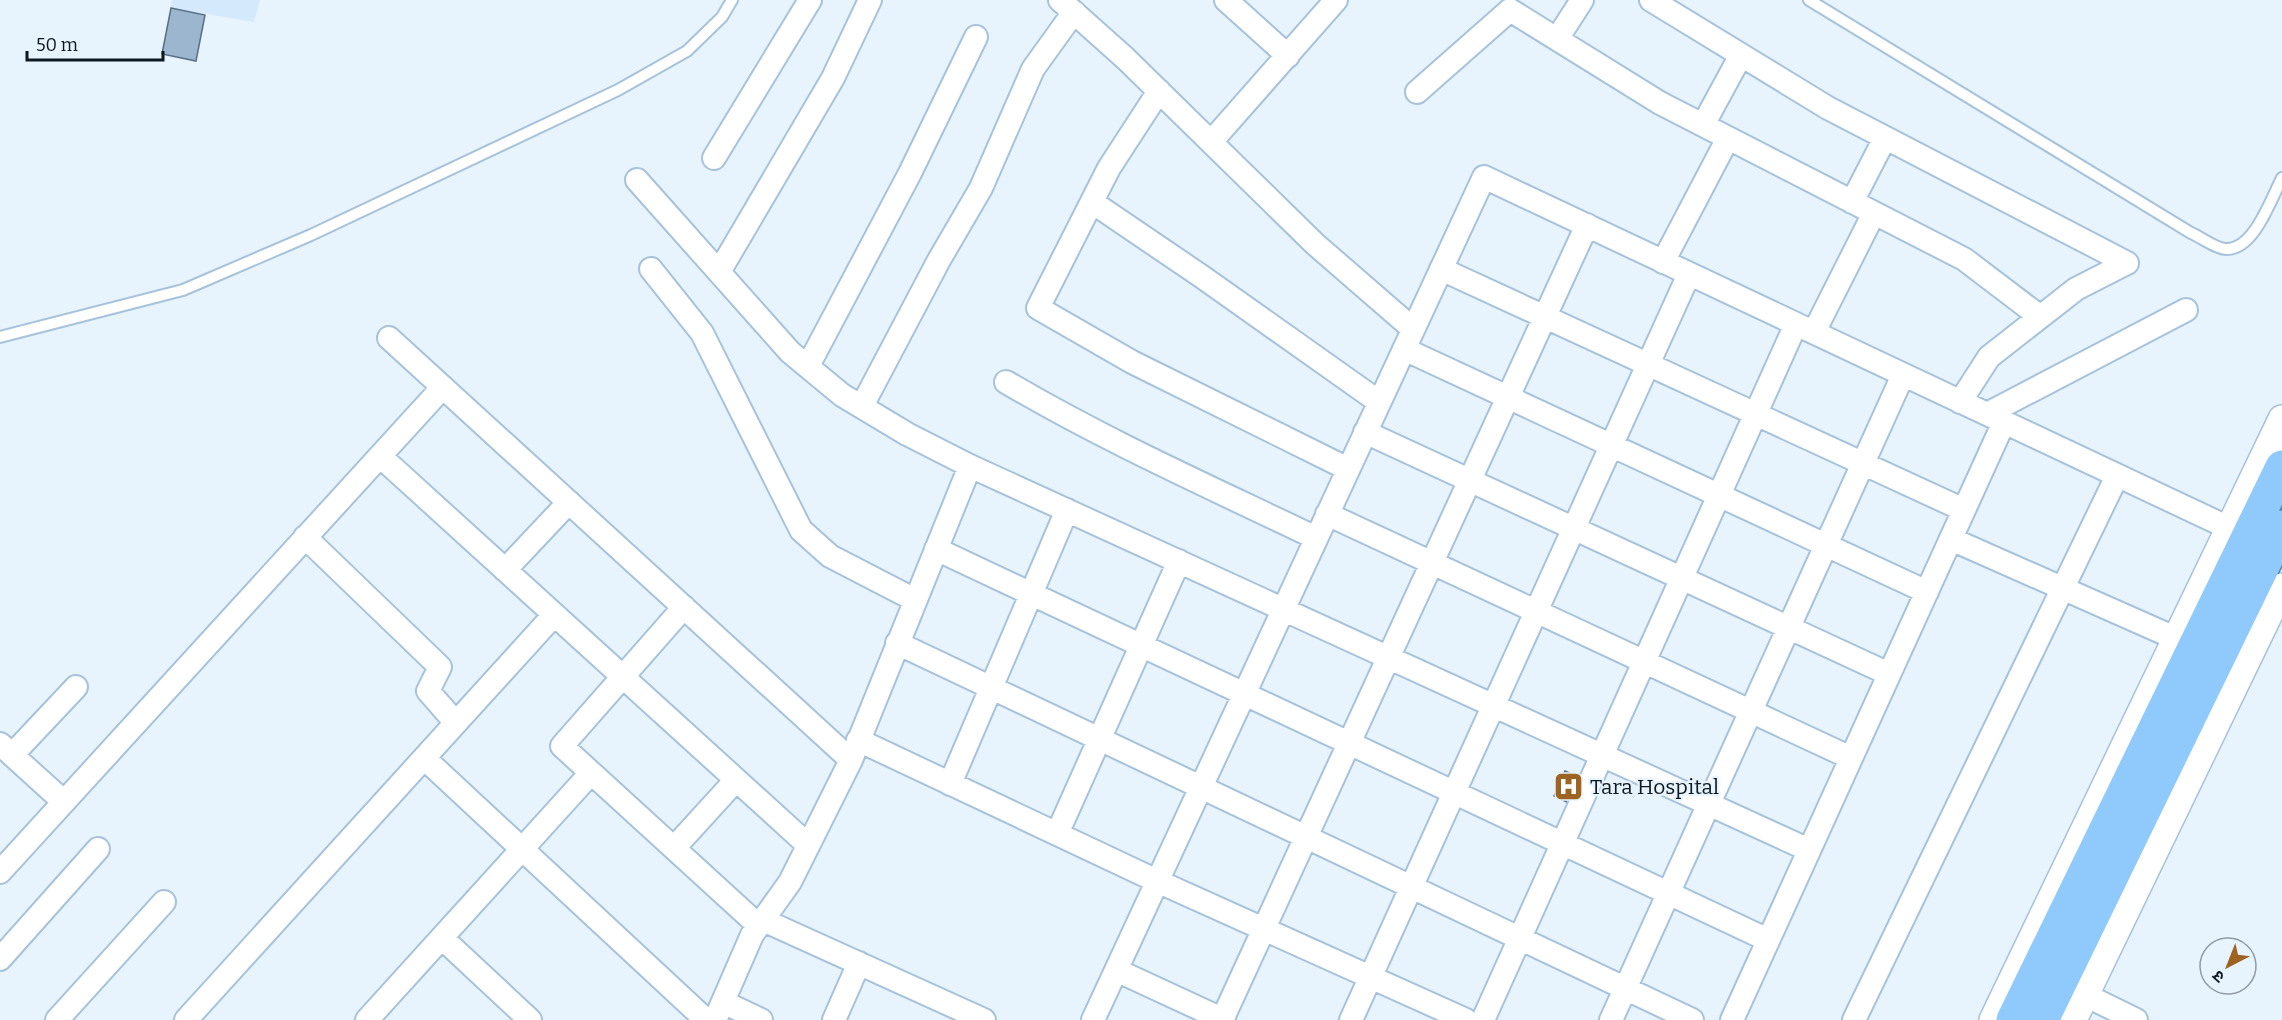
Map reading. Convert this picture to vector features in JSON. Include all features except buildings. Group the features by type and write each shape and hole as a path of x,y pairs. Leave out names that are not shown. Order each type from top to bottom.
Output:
{"highway":[{"path":"2013,1020 2282,466"},
{"path":"2042,1020 2282,527"}],"street":[{"path":"714,158 810,0"},
{"path":"719,272 833,78 870,0"},
{"path":"1226,0 1288,56"},
{"path":"1211,142 1336,0"},
{"path":"1557,39 1582,0"},
{"path":"1651,0 1828,108 2127,262 2076,289 1989,357 1960,402"},
{"path":"862,406 939,260 981,188 1033,69 1067,6 1159,91 1316,244 1408,339 1508,398 1927,592"},
{"path":"1417,92 1510,10 1660,103 1964,259 2039,316"},
{"path":"808,366 910,173 976,37"},
{"path":"1703,125 1741,55"},
{"path":"1159,91 1109,168 1038,308 1132,363 1348,469"},
{"path":"1663,261 1728,138"},
{"path":"1852,202 1886,138"},
{"path":"1093,1020 1484,177 2229,528"},
{"path":"637,180 790,352 842,395 907,434 970,466 1809,850"},
{"path":"1092,202 1379,402"},
{"path":"1483,1020 1755,414 1875,213"},
{"path":"1116,970 1223,1020 1587,225"},
{"path":"651,269 702,333 801,530 830,556 915,600"},
{"path":"1441,269 1964,510"},
{"path":"1351,1020 1689,274"},
{"path":"1732,1020 1964,510 1996,418 2186,310"},
{"path":"389,338 684,607 854,750 950,784 1157,881 1466,1020"},
{"path":"1611,1020 1903,375"},
{"path":"1006,382 1045,405 1316,538"},
{"path":"0,873 443,387"},
{"path":"1993,1020 2282,419"},
{"path":"1365,432 1889,674"},
{"path":"380,456 808,845"},
{"path":"761,1020 719,1011 752,935 790,882 854,750 970,466"},
{"path":"1854,1020 2117,476"},
{"path":"505,570 569,502"},
{"path":"950,784 1068,510"},
{"path":"1327,514 1851,758"},
{"path":"305,537 440,667 428,691 456,723"},
{"path":"1951,539 2175,638"},
{"path":"936,549 1768,940"},
{"path":"1057,834 1179,561"},
{"path":"2073,1020 2282,587"},
{"path":"684,607 562,746 761,923 859,963 971,1017"},
{"path":"186,1020 554,615"},
{"path":"897,643 1692,1020"},
{"path":"64,802 6,750 76,687"},
{"path":"424,758 706,1020"},
{"path":"368,1020 591,773"},
{"path":"674,848 736,780"},
{"path":"0,959 98,849"},
{"path":"57,1020 164,903"},
{"path":"442,938 530,1020"},
{"path":"834,1020 859,963"},
{"path":"2085,995 2136,1020"}],"lane":[{"path":"0,337 183,290 311,235 618,90 687,51 722,17 732,0"},
{"path":"1809,0 2191,232 2224,249 2240,246 2254,232 2282,178"}],"shaded area":[{"path":"172,0 260,0 254,22 171,8"}],"place":[{"name":"Tara Hospital","path":"1569,787"}]}
